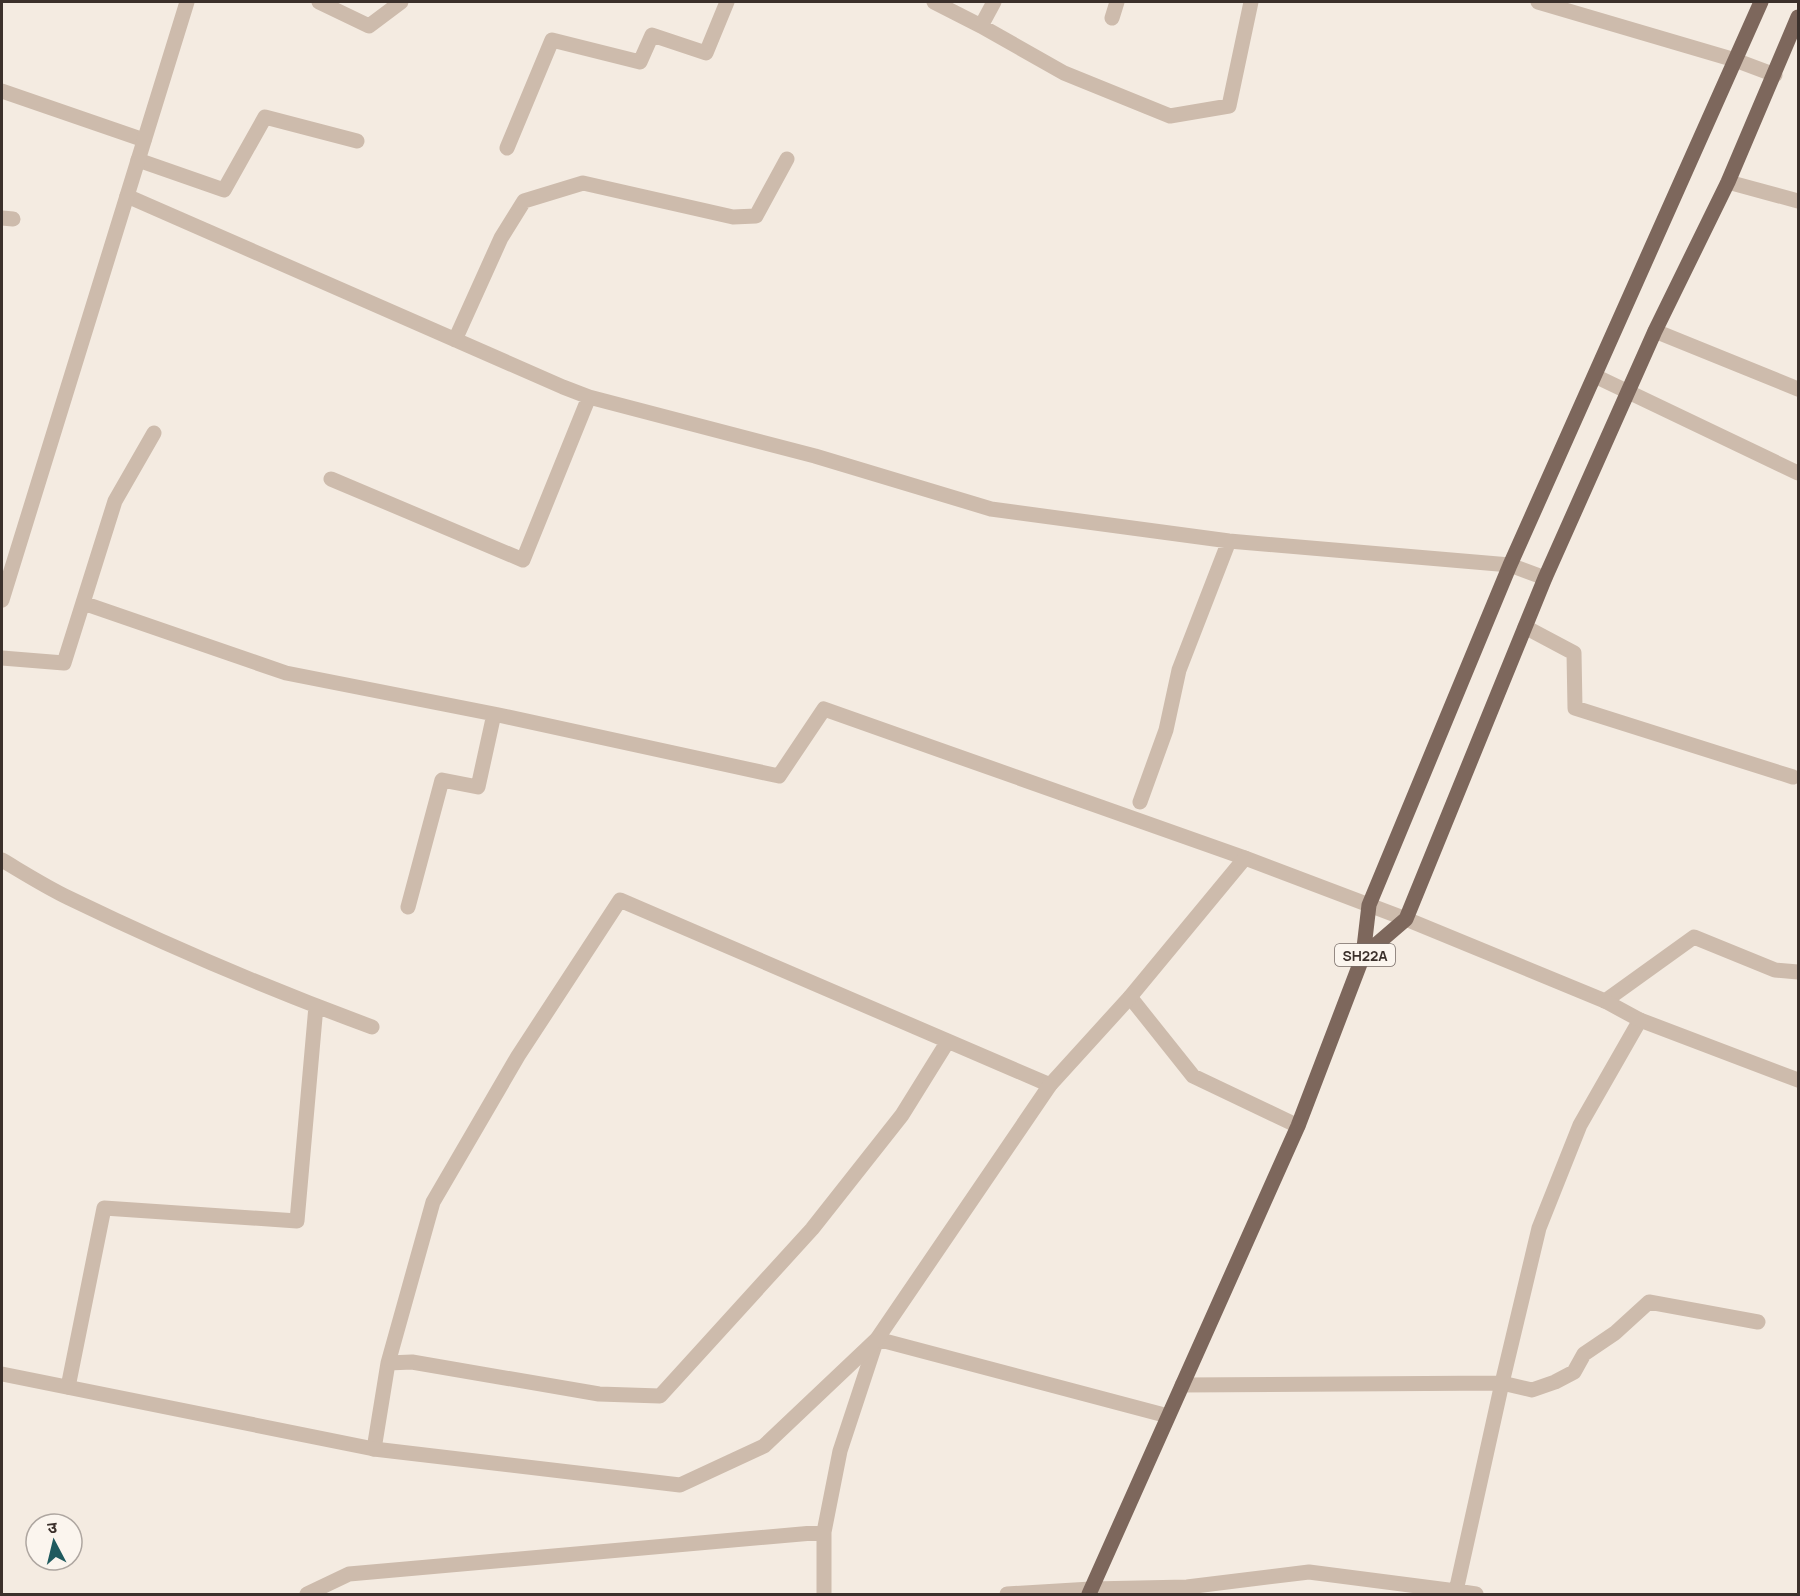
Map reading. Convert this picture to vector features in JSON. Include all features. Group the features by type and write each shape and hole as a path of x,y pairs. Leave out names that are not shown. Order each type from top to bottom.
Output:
{"main road":[{"name":"SH22A","path":"1090,1592 1298,1126 1363,956 1369,905 1510,565 1761,2"},
{"name":"SH22A","path":"1363,956 1406,919 1545,578 1655,331 1728,182 1798,17"}],"street":[{"path":"2,600 187,2"},
{"path":"319,2 369,26 401,2"},
{"path":"507,148 552,40 640,62 652,35 706,53 727,2"},
{"path":"934,2 1064,73 1170,116 1229,106 1251,2"},
{"path":"981,26 994,2"},
{"path":"1112,18 1117,2"},
{"path":"1538,2 1735,60 1774,75"},
{"path":"2,91 144,140"},
{"path":"138,160 224,190 265,117 357,141"},
{"path":"455,340 501,238 524,201 583,183 733,217 756,216 786,159"},
{"path":"1728,182 1798,201"},
{"path":"127,196 589,397 815,456 991,509 1229,541 1510,565 1545,578"},
{"path":"1655,331 1798,389"},
{"path":"1595,376 1798,473"},
{"path":"331,479 523,560 589,397"},
{"path":"2,658 64,663 116,501 154,433"},
{"path":"1140,802 1166,730 1179,670 1229,541"},
{"path":"83,603 286,673 494,714 779,776 824,709 1245,858 1406,919 1605,1001 1640,1020 1798,1080"},
{"path":"1525,627 1574,652 1575,708 1793,777"},
{"path":"408,907 442,780 478,786 494,714"},
{"path":"2,1374 374,1449 680,1485 764,1446 877,1339 1050,1085 1130,997 1245,858"},
{"path":"2,860 67,897 195,956 372,1027"},
{"path":"374,1449 388,1363 433,1203 518,1056 620,900 1050,1085"},
{"path":"1605,1001 1694,937 1775,970 1798,972"},
{"path":"1130,997 1193,1076 1298,1126"},
{"path":"69,1387 104,1208 297,1221 316,1006"},
{"path":"1456,1593 1539,1228 1580,1125 1640,1020"},
{"path":"388,1363 412,1362 599,1394 660,1396 812,1229 902,1115 948,1041"},
{"path":"1182,1385 1502,1383 1532,1390 1574,1372 1584,1354 1615,1333 1649,1302 1758,1322"},
{"path":"877,1339 1168,1416"},
{"path":"824,1594 824,1532 840,1451 877,1339"},
{"path":"307,1594 349,1574 824,1532"},
{"path":"1007,1594 1187,1587 1309,1572 1476,1594"}]}
